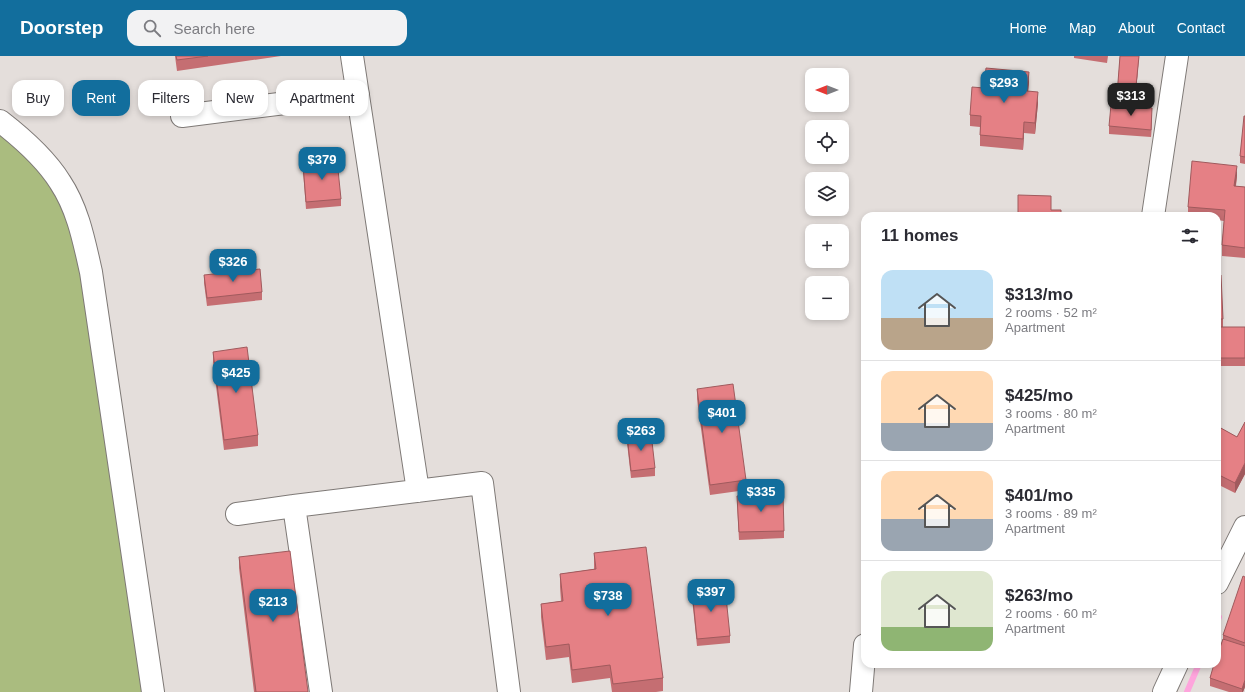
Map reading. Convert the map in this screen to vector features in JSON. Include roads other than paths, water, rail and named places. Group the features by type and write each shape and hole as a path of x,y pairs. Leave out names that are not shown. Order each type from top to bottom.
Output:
{"street":[{"path":"352,56 356,80"},
{"path":"1154,212 1177,56"},
{"path":"204,113 276,104"},
{"path":"361,116 418,491"},
{"path":"0,121 26,142 44,161 60,182 72,203 80,225 91,272 153,692"},
{"path":"237,514 482,483 508,692"},
{"path":"294,506 321,692"},
{"path":"1221,576 1245,528"},
{"path":"861,692 863,668"},
{"path":"1164,692 1175,668"}],"waterway":[{"path":"1187,692 1197,668"}]}
